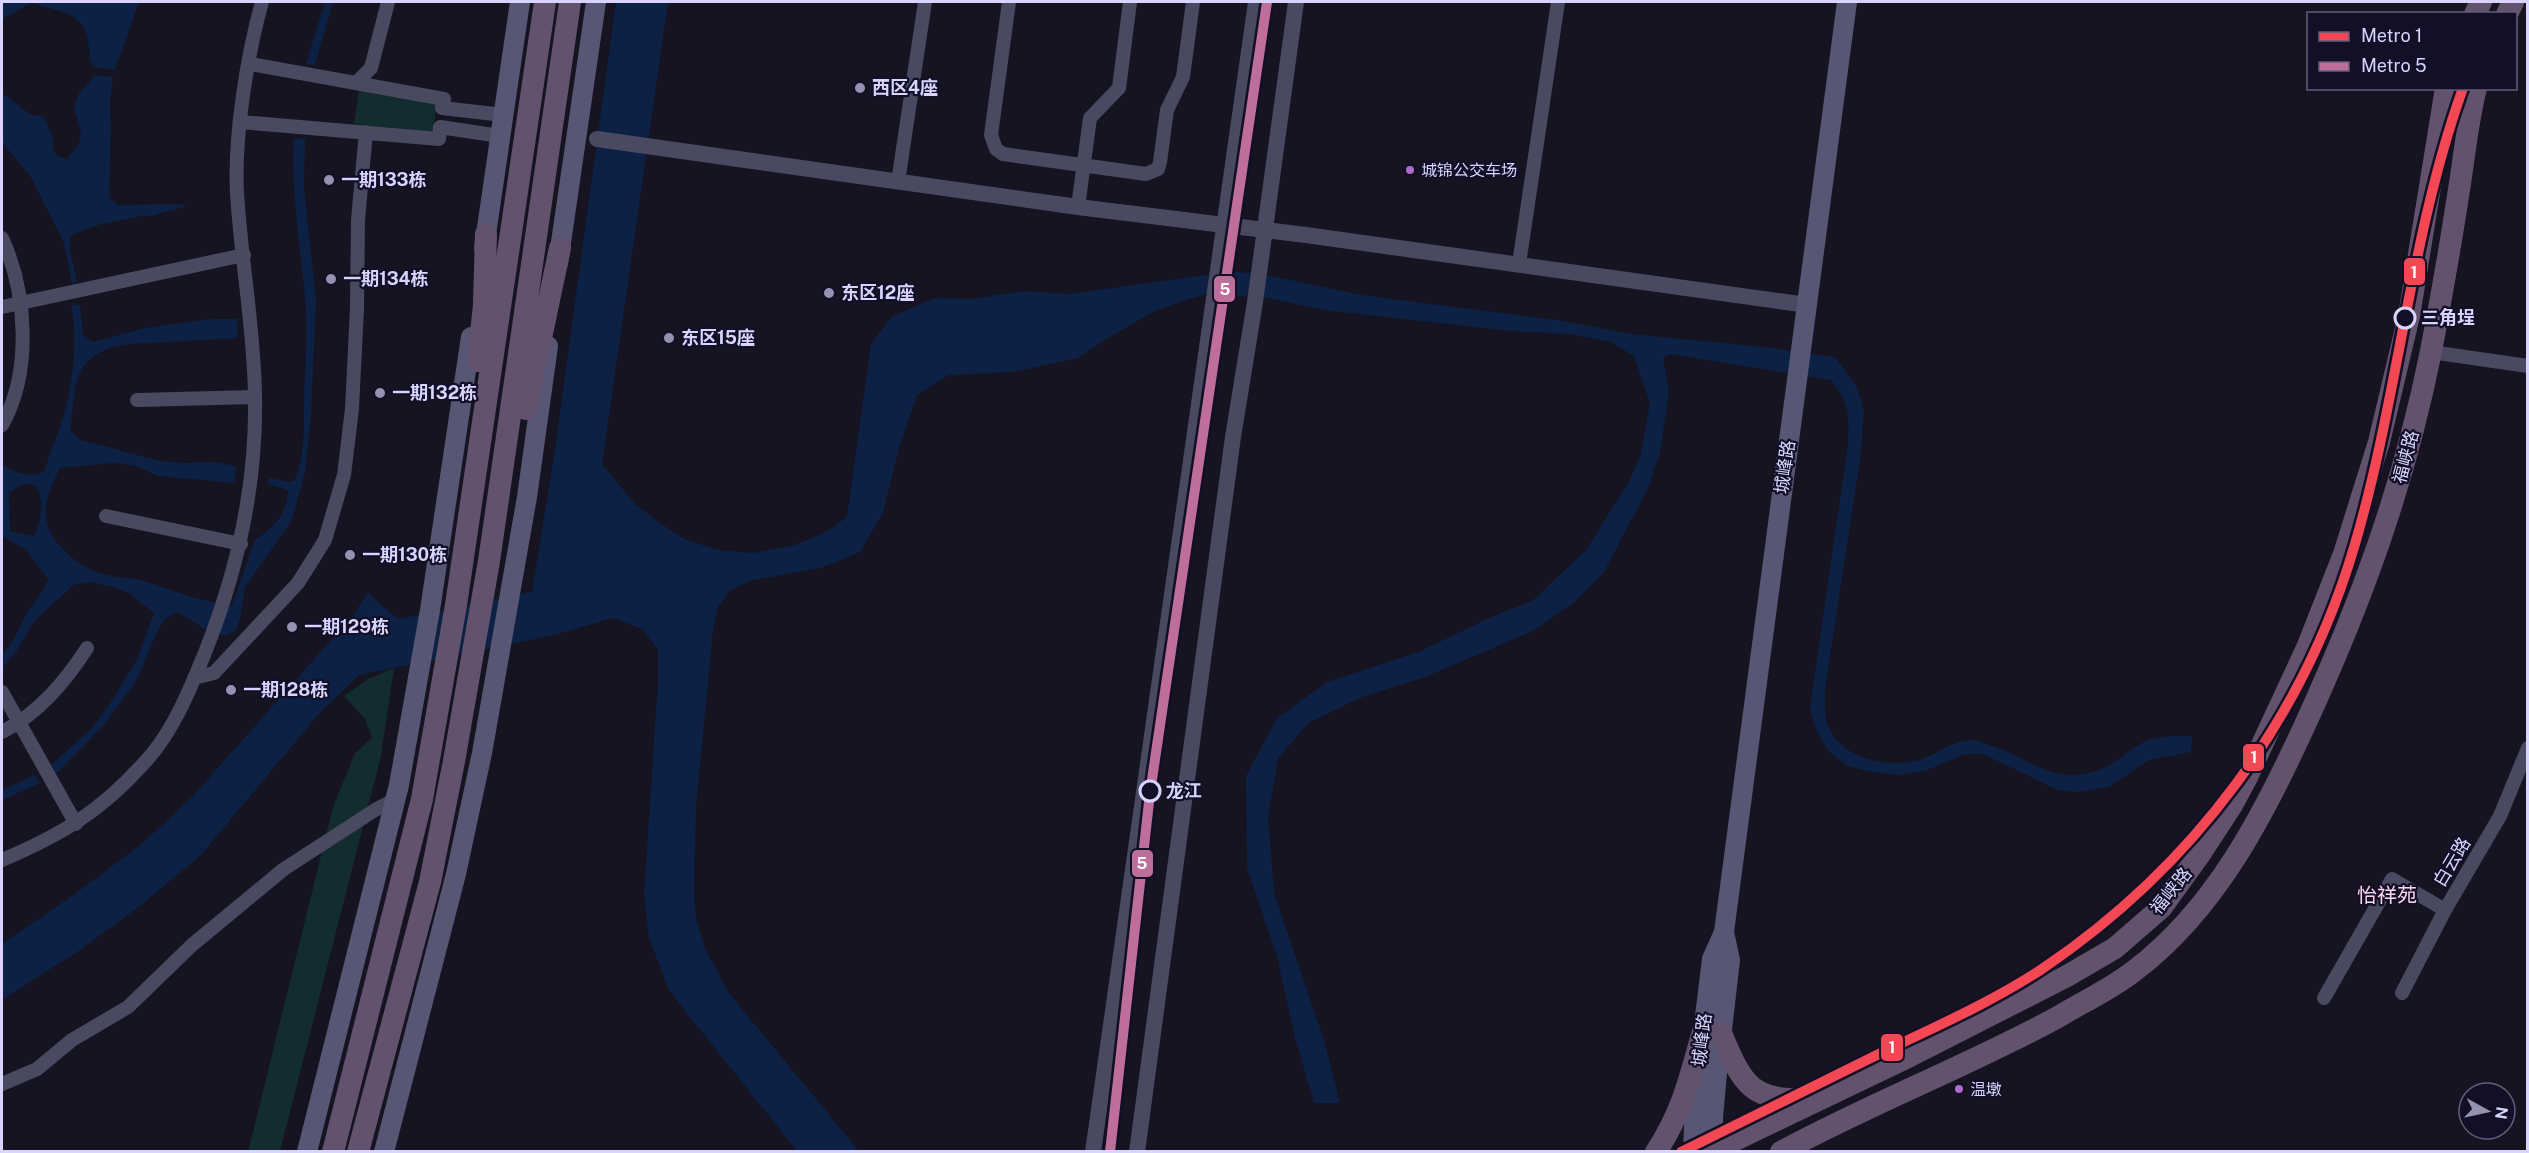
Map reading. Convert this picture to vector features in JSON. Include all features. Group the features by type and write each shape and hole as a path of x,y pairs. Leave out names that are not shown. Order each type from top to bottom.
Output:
{"highway":[{"path":"333,1152 422,799 456,605 545,2"},
{"path":"358,1152 430,882 471,664 490,553 570,2"},
{"name":"福峡路","path":"1708,1151 1844,1088 2067,976 2115,948 2161,908 2200,854 2232,805 2307,648 2344,554 2379,442 2409,316 2446,90"},
{"name":"福峡路","path":"1781,1152 1856,1113 2010,1042 2116,984 2150,959 2195,914 2223,876 2268,803 2335,660 2370,573 2390,513 2431,352 2476,90"},
{"path":"456,605 484,305 486,234"},
{"path":"490,553 512,488 540,335 560,248"},
{"path":"1712,1032 1746,1084 1758,1092 1775,1098 1821,1099"},
{"path":"1656,1152 1674,1125 1712,1032"},
{"path":"1844,1088 1856,1113"},
{"path":"1795,1152 1821,1130"}],"main road":[{"path":"307,1152 396,799 430,610 520,2"},
{"path":"384,1152 456,874 502,648 545,378 560,248 596,2"},
{"name":"城峰路","path":"1708,1151 1713,1117 1707,1072 1712,1032 1730,960 1724,932 1848,2"}],"street":[{"path":"2,860 37,845 76,824 114,794 146,762 168,730 194,678 225,603 241,544 250,492 255,397 249,298 237,193 237,158 250,64 262,2"},
{"path":"356,83 371,68 388,2"},
{"path":"898,182 925,2"},
{"path":"1009,2 991,135 996,149 1003,154 1146,174 1158,169 1167,110 1183,77 1193,2"},
{"path":"1078,207 1090,118 1119,88 1131,2"},
{"path":"1093,1152 1256,2"},
{"path":"1137,1152 1233,437 1255,302 1296,2"},
{"path":"1519,264 1558,2"},
{"path":"250,64 444,99 442,108 503,115"},
{"path":"241,122 439,138 440,127 500,136"},
{"path":"194,678 214,673 298,583 325,540 344,475 352,409 358,220 366,132"},
{"path":"577,136 1078,207 1519,264 1807,305"},
{"path":"2,238 15,276 21,340 20,374 14,397 2,425"},
{"path":"2,307 244,255"},
{"path":"2431,352 2528,366"},
{"path":"137,400 255,397"},
{"path":"106,516 241,544"},
{"path":"2,732 31,714 70,674 87,648"},
{"path":"2,692 76,824"},
{"name":"白云路","path":"2402,993 2445,910 2500,816 2528,748"},
{"path":"2,1084 37,1069 72,1040 128,1007 192,945 285,869 375,810 396,799"},
{"path":"2324,999 2392,879 2445,910"}],"green space":[{"path":"359,90 437,103 433,132 354,124"},
{"path":"394,668 381,756 280,1151 248,1152 333,807 355,753 372,738 365,719 344,696 368,679"}],"water":[{"path":"2,2 139,2 115,70 96,67 90,61 86,33 75,18 31,3 2,19"},
{"path":"325,2 333,2 315,65 306,64"},
{"path":"616,2 668,2 602,464 635,504 686,540 719,550 753,553 795,545 828,531 847,517 871,344 891,317 934,298 973,299 1023,291 1068,294 1214,274 1237,272 1262,274 1361,295 1557,320 1632,334 1764,347 1835,357 1857,387 1864,411 1861,453 1825,689 1826,720 1837,740 1857,755 1894,763 1919,760 1957,743 1973,740 2045,769 2067,775 2100,770 2137,746 2157,738 2192,736 2191,752 2149,760 2109,787 2080,792 2058,790 1983,754 1965,754 1925,771 1900,775 1871,772 1846,765 1829,752 1816,730 1810,708 1848,444 1848,417 1842,396 1831,380 1669,354 1663,359 1669,392 1660,452 1649,486 1604,572 1576,601 1533,631 1425,677 1362,697 1308,723 1278,759 1268,817 1274,893 1324,1040 1340,1103 1314,1103 1295,1038 1277,956 1247,868 1246,776 1277,718 1327,682 1421,651 1491,617 1532,601 1586,550 1628,483 1641,454 1650,403 1634,356 1611,342 1569,334 1512,331 1324,310 1264,297 1209,293 1157,310 1078,358 1013,372 949,375 917,395 900,445 883,513 860,552 821,568 753,580 730,590 718,607 713,630 696,806 694,890 696,918 705,948 728,992 859,1151 797,1151 668,988 649,938 644,895 658,650 642,629 613,618 550,636 359,675 317,716 201,855 140,906 80,950 2,1000 2,944 79,891 144,842 193,796 354,614 368,592 399,619 532,592 554,457"},
{"path":"95,75 113,77 110,101 109,197 117,205 176,204 188,206 152,216 141,216 98,225 71,235 69,246 77,282 72,284 63,240 30,176 2,142 2,93 30,114 44,117 53,138 53,151 59,157 67,159 79,143 81,132 74,108 78,95"},
{"path":"294,138 305,139 304,188 316,300 311,415 305,473 291,522 245,587 236,630 226,636 203,628 177,612 165,619 157,632 136,682 104,725 56,774 51,765 91,729 109,705 137,659 154,613 129,593 91,582 75,584 35,620 16,652 2,668 2,655 48,579 26,550 2,536 2,465 28,474 44,472 62,421 70,389 74,345 71,306 80,304 83,335 93,342 145,328 209,319 237,319 238,338 122,345 91,358 79,374 70,431 81,440 160,461 215,462 236,466 235,483 158,476 136,466 114,463 60,468 46,503 47,524 51,533 71,557 82,565 104,575 144,581 210,602 232,605 255,539 268,531 285,506 288,490 268,484 269,478 289,482 295,480 302,451 306,323 293,158","holes":["29,484 37,487 41,499 41,512 33,536 10,531 9,493 19,486"]},
{"path":"35,775 40,783 2,800 2,790"}],"metro line":[{"name":"5","path":"1110,1152 1150,793 1267,2"},
{"name":"1","path":"1681,1152 1968,1011 2042,969 2097,929 2147,884 2194,836 2236,784 2273,728 2306,670 2333,608 2355,544 2383,430 2430,201 2462,90"}],"place":[{"name":"西区4座","path":"860,88"},
{"name":"城锦公交车场","path":"1410,170"},
{"name":"一期133栋","path":"329,180"},
{"name":"一期134栋","path":"331,279"},
{"name":"东区12座","path":"829,293"},
{"name":"三角埕","path":"2405,318"},
{"name":"东区15座","path":"669,338"},
{"name":"一期132栋","path":"380,393"},
{"name":"一期130栋","path":"350,555"},
{"name":"一期129栋","path":"292,627"},
{"name":"一期128栋","path":"231,690"},
{"name":"龙江","path":"1150,791"},
{"name":"温墩","path":"1959,1089"}],"district":[{"name":"怡祥苑","path":"2387,895"}]}
